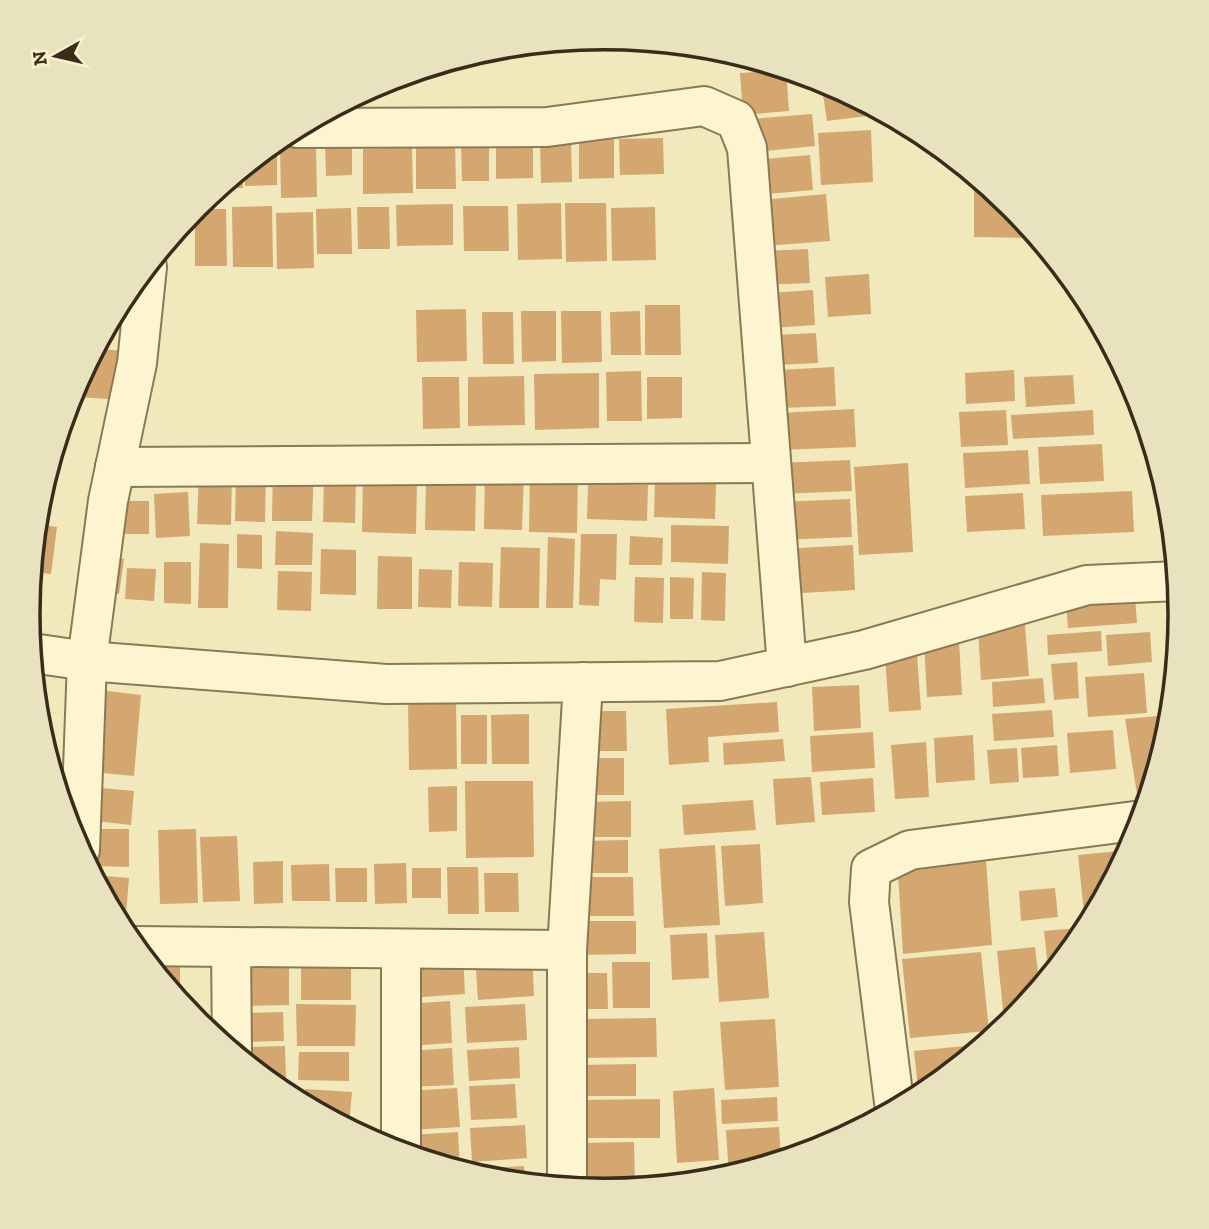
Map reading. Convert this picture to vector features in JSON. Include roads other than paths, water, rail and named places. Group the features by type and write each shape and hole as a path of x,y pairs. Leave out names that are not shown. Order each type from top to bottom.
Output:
{"street":[{"path":"319,128 547,127 705,106 736,120 747,148 786,667"},
{"path":"81,825 87,661 115,467 137,363 145,288"},
{"path":"115,467 771,463"},
{"path":"41,654 87,661 386,684 720,681 864,650 1087,585 1168,581"},
{"path":"567,1178 567,950 583,682"},
{"path":"894,1099 869,902 870,869 910,850 1129,822"},
{"path":"148,946 567,950"},
{"path":"231,947 232,1039"},
{"path":"401,949 401,1141"}]}
